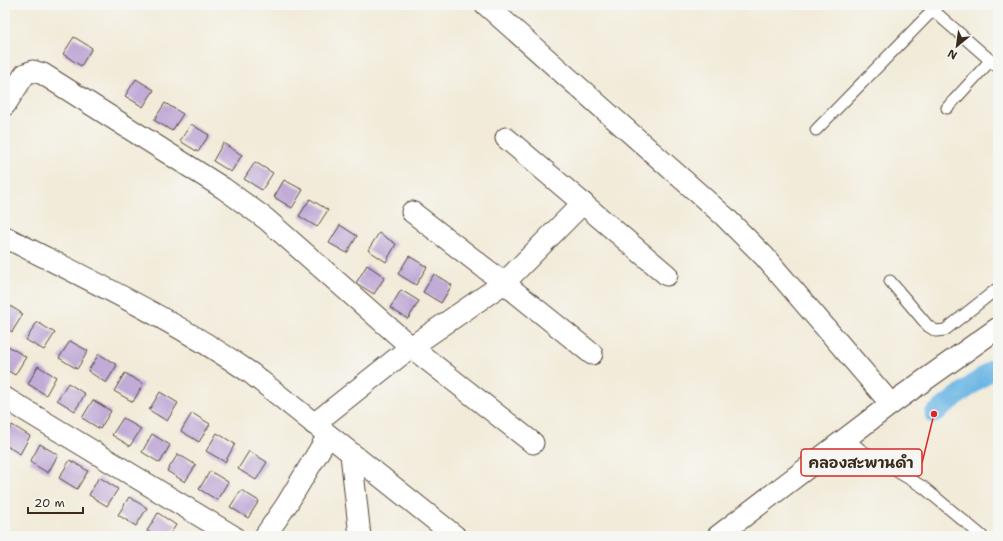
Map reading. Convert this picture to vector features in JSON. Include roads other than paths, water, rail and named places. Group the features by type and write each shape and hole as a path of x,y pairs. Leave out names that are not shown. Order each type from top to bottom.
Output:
{"street":[{"path":"486,5 724,216 764,256 891,404"},
{"path":"5,104 25,74 33,71 43,74 223,188 266,218 411,347 533,444"},
{"path":"506,138 667,275"},
{"path":"265,536 287,504 321,430 411,347 504,283 583,204"},
{"path":"412,212 504,283 592,354"},
{"path":"5,237 174,323 219,350 252,374 447,534"},
{"path":"718,536 891,404 998,328"},
{"path":"5,398 233,536"},
{"path":"351,454 360,536"}],"lane":[{"path":"816,130 932,7 994,64 947,108"},
{"path":"890,281 928,326 936,331 945,330 998,288"},
{"path":"847,438 872,457 923,487 982,536"}],"waterway":[{"path":"934,414 998,365"}],"place":[{"name":"คลองสะพานดำ","path":"934,414"}]}
